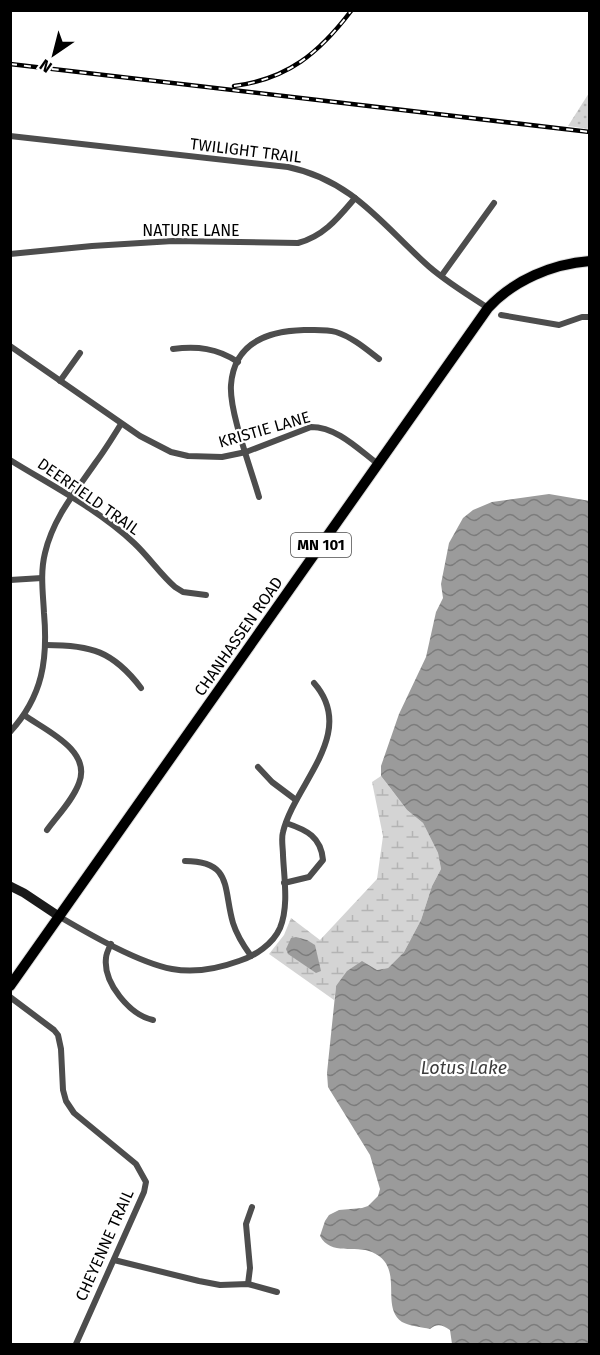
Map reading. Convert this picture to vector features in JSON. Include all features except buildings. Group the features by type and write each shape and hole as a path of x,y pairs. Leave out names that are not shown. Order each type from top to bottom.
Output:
{"main road":[{"name":"CHANHASSEN ROAD","path":"10,986 488,309 536,274 555,267 590,261"}],"street":[{"name":"TWILIGHT TRAIL","path":"10,136 288,167 321,177 355,198 391,228 426,264 488,309"},
{"name":"NATURE LANE","path":"10,254 173,241 298,243 312,240 327,229 355,198"},
{"path":"442,275 494,203"},
{"path":"501,315 559,325 582,317 590,317"},
{"path":"259,496 231,395 231,383 238,362 246,350 272,333 290,330 334,331 351,338 379,358"},
{"name":"KRISTIE LANE","path":"10,346 154,446 188,456 222,457 246,452 311,427 322,427 340,436 378,464"},
{"path":"173,349 197,347 209,349 238,362"},
{"path":"60,381 80,353"},
{"path":"10,732 24,715 36,692 43,671 46,645 42,578 48,540 54,525 121,424"},
{"name":"DEERFIELD TRAIL","path":"10,460 72,497 134,542 175,587 183,592 206,595"},
{"path":"10,580 42,578"},
{"path":"46,645 75,646 97,650 123,666 141,688"},
{"path":"10,886 60,917 111,944 171,969 195,971 220,968 263,950 279,930 284,915 282,835 296,800 315,770 327,740 330,719 328,706 323,693 314,683"},
{"path":"24,715 73,750 81,765 80,783 47,830"},
{"path":"258,766 272,782 296,800"},
{"path":"284,883 309,877 323,860 319,843 302,828 286,823"},
{"path":"185,861 210,865 221,874 225,881 236,930 251,956"},
{"path":"111,944 105,958 108,976 121,1000 143,1018 153,1020"},
{"name":"CHEYENNE TRAIL","path":"10,997 45,1022 58,1035 63,1090 66,1101 74,1113 130,1158 141,1171 146,1182 144,1192 76,1344"},
{"path":"248,1284 250,1268 246,1224 252,1207"},
{"path":"114,1260 199,1281 220,1285 248,1284 277,1292"}],"green space":[{"path":"589,93 589,129 568,126"},
{"path":"381,776 407,810 423,823 438,853 441,869 432,886 421,920 404,952 388,968 336,986 334,1000 269,954 284,935 291,918 320,940 377,879 383,836 372,782"}],"water":[{"name":"Lotus Lake","path":"549,494 590,501 589,1344 452,1344 450,1330 445,1327 438,1325 430,1329 412,1325 402,1322 396,1315 392,1306 388,1267 382,1259 365,1250 330,1246 320,1236 329,1215 339,1210 368,1206 378,1196 380,1189 370,1155 328,1087 327,1073 336,986 347,971 362,961 377,970 388,968 404,952 421,920 432,886 441,869 438,853 423,823 407,810 381,776 381,766 399,714 426,657 436,612 443,598 441,584 449,543 463,518 473,510 492,502"},
{"path":"296,937 315,945 321,971 316,973 288,954 286,949 291,938"}],"railway":[{"path":"234,86 271,77 301,62 327,39 351,11"},
{"path":"10,64 590,132"}]}
